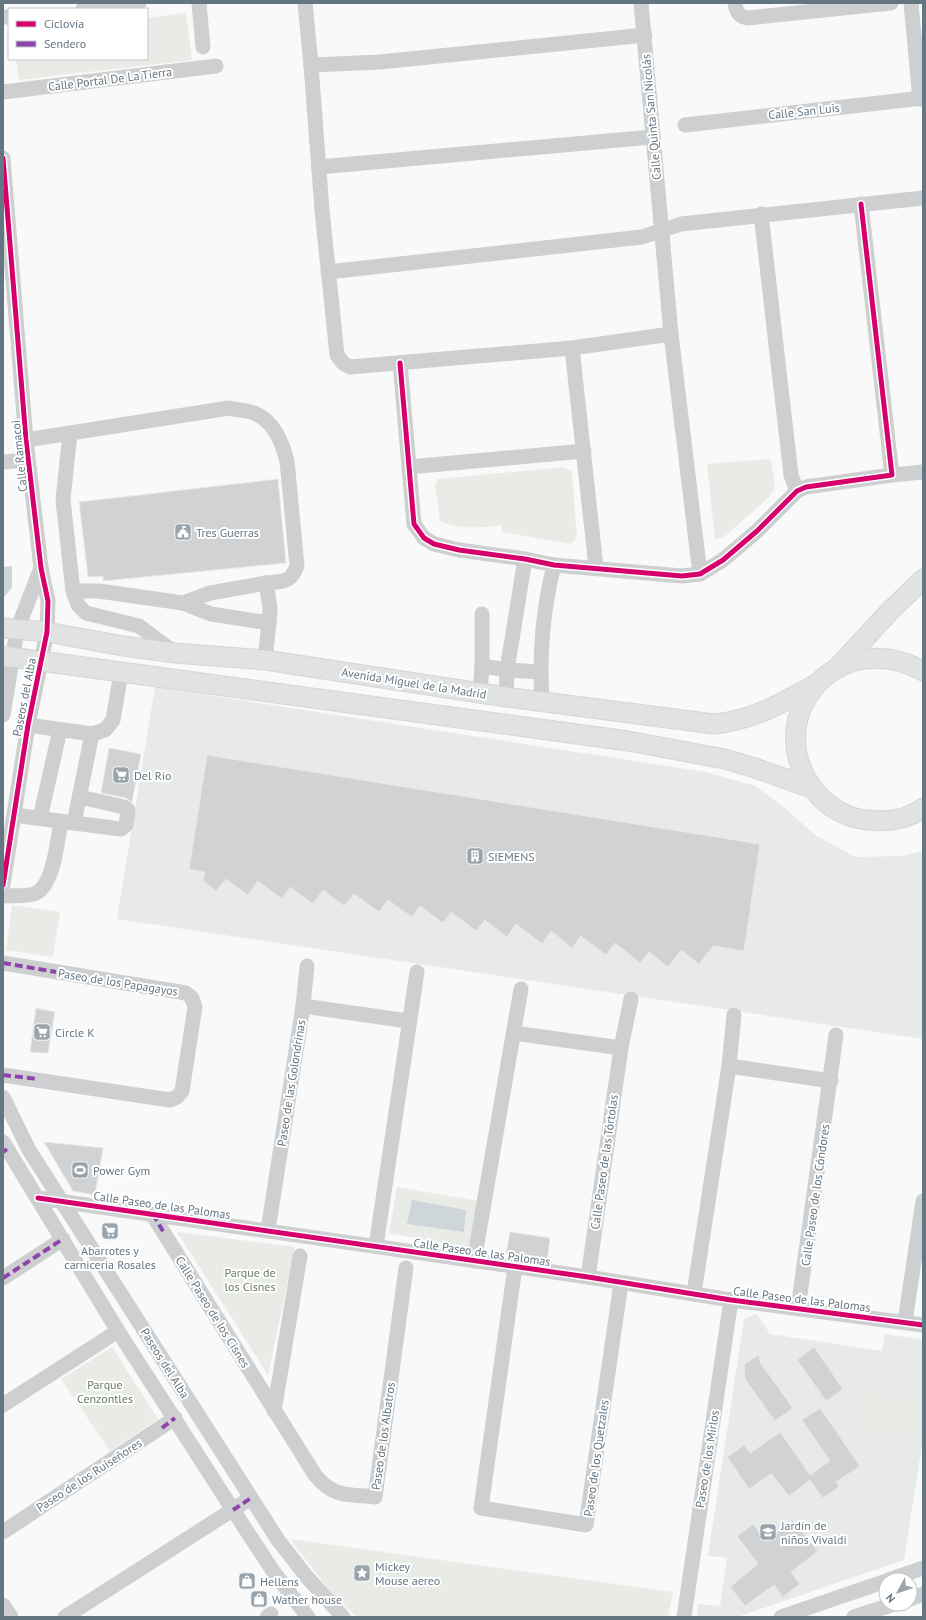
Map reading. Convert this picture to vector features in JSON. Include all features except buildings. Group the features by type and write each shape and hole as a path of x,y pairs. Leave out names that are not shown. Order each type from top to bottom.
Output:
{"main road":[{"path":"922,809 902,818 882,822 862,820 843,814 826,803 812,788 802,772 797,753 796,734 799,715 807,698 818,683 838,668 889,612 923,579"},
{"name":"Avenida Miguel de la Madrid","path":"10,629 47,632 122,646 175,653 265,660 506,697 714,724 728,723 779,705 818,683"},
{"path":"7,656 628,741 725,760 752,767 812,788"},
{"path":"838,668 859,660 881,657 896,659 923,671"}],"street":[{"path":"92,8 139,3"},
{"path":"199,3 203,47"},
{"path":"305,3 328,272 337,355 342,363 350,367 572,348 671,334"},
{"name":"Calle Quinta San Nicolás","path":"641,3 671,334 700,574"},
{"path":"735,3 738,14 748,18 891,3"},
{"path":"911,3 921,98"},
{"path":"311,65 380,62 644,35"},
{"name":"Calle Portal De La Tierra","path":"3,92 216,66"},
{"name":"Calle San Luis","path":"685,125 921,98"},
{"path":"319,167 652,137"},
{"name":"Calle Ramacoi","path":"3,158 7,248 28,460 41,568 48,601 47,632"},
{"path":"328,272 642,237 681,224 761,214 923,198"},
{"path":"861,204 892,475"},
{"path":"761,214 791,475 797,491"},
{"path":"572,348 596,568"},
{"path":"400,362 414,524 424,538 434,544 460,550 554,564 682,576 700,574 723,560 757,531 797,491 806,487 923,472"},
{"path":"26,440 228,408 253,412 270,423 283,447 287,461 297,566 294,574 287,581 266,583 210,593 183,603"},
{"path":"70,433 63,500 73,591 78,604 86,613 138,626 175,653"},
{"path":"409,467 584,451"},
{"path":"3,462 28,460"},
{"path":"506,697 507,670 526,559"},
{"path":"542,701 540,672 544,616 554,564"},
{"name":"Calle Ramacoi","path":"10,629 41,568"},
{"path":"265,660 270,608 266,583"},
{"path":"73,591 98,591 183,603 211,614 269,623"},
{"path":"480,693 482,666 482,614"},
{"name":"Paseos del Alba","path":"3,715 10,629"},
{"name":"Paseos del Alba","path":"3,885 28,725 47,632"},
{"path":"482,666 507,670 540,672"},
{"path":"28,725 92,734 105,730 113,720 121,672"},
{"path":"40,818 60,730"},
{"path":"3,896 34,895 44,888 50,878 67,823 80,796 92,734"},
{"path":"14,815 121,829 126,825 128,810 124,806 80,796"},
{"name":"Paseo de los Papagayos","path":"3,963 186,993 192,998 196,1007 182,1091 177,1097 170,1100 3,1075"},
{"path":"302,1006 307,966"},
{"path":"376,1246 408,1021 417,972"},
{"path":"474,1261 521,989"},
{"name":"Calle Paseo de las Tórtolas","path":"588,1277 621,1048 631,999"},
{"name":"Paseo de las Golondrinas","path":"268,1230 302,1006 408,1021"},
{"path":"694,1293 729,1066 734,1015"},
{"path":"514,1033 621,1048"},
{"name":"Calle Paseo de los Cóndores","path":"798,1309 836,1035"},
{"path":"729,1066 830,1081"},
{"name":"Paseos del Alba","path":"3,1097 29,1150 278,1540 306,1576 343,1617"},
{"name":"Paseos del Alba","path":"4,1148 38,1198 118,1331 233,1510 273,1571 308,1617"},
{"name":"Calle Paseo de las Palomas","path":"38,1198 588,1277 731,1300 923,1325"},
{"path":"905,1322 923,1201"},
{"name":"Calle Paseo de los Cisnes","path":"152,1214 274,1411"},
{"path":"3,1278 63,1239"},
{"path":"274,1411 300,1256"},
{"name":"Paseo de los Quetzales","path":"515,1267 481,1508 586,1525 621,1283"},
{"name":"Paseo de los Albatros","path":"274,1411 315,1475 327,1488 338,1493 375,1497 406,1268"},
{"name":"Paseo de los Mirlos","path":"684,1617 731,1300"},
{"path":"3,1405 118,1331"},
{"name":"Paseo de los Ruiseñores","path":"3,1532 175,1418"},
{"path":"65,1617 251,1498"},
{"path":"911,1572 923,1568"},
{"path":"781,1617 878,1583"},
{"path":"3,1605 11,1617"},
{"path":"854,1617 878,1612"}],"shaded area":[{"path":"12,566 12,588 3,598 3,567"},
{"path":"155,687 706,772 755,786 786,809 815,835 855,857 902,856 923,851 923,1039 117,919"},
{"path":"412,1200 466,1210 464,1232 407,1224"},
{"path":"757,1314 770,1334 882,1351 885,1334 923,1340 923,1438 904,1560 737,1617 697,1617 698,1604 720,1606 727,1558 708,1556 744,1319"}],"green space":[{"path":"186,13 192,60 19,80 16,60 148,60 148,18"},
{"path":"771,459 775,488 769,497 723,538 715,539 707,464"},
{"path":"564,467 572,472 577,538 571,544 502,532 501,525 463,527 440,521 435,484 439,479"},
{"path":"12,905 60,912 53,957 6,950"},
{"path":"397,1187 478,1201 470,1248 389,1233"},
{"name":"Parque de los Cisnes","path":"177,1232 295,1247 268,1375"},
{"name":"Parque Cenzontles","path":"112,1347 158,1419 110,1451 61,1379"},
{"path":"863,1392 923,1400 923,1437 857,1428"},
{"path":"290,1539 673,1592 668,1617 357,1617 332,1594"}],"marked path":[{"path":"3,963 56,972"},
{"path":"3,1075 38,1079"},
{"path":"3,1152 7,1149"},
{"path":"153,1214 164,1233"},
{"path":"3,1278 63,1239"},
{"path":"162,1428 175,1418"},
{"path":"233,1510 251,1498"}],"cycle path":[{"path":"3,158 26,440 41,568 48,601 47,632 28,725 3,885"},
{"path":"400,363 414,524 424,538 434,544 459,550 525,559 554,565 682,576 700,574 723,560 757,531 797,491 806,487 892,475 861,204"},
{"path":"38,1198 588,1277 731,1300 923,1325"}],"place":[{"name":"Tres Guerras","path":"183,532"},
{"name":"Del Río","path":"121,775"},
{"name":"SIEMENS","path":"475,856"},
{"name":"Circle K","path":"42,1032"},
{"name":"Power Gym","path":"80,1170"},
{"name":"Abarrotes y carnicería Rosales","path":"110,1231"},
{"name":"Jardín de niños Vivaldi","path":"768,1532"},
{"name":"Mickey Mouse aereo","path":"362,1573"},
{"name":"Hellens","path":"247,1581"},
{"name":"Wather house","path":"259,1599"}]}
